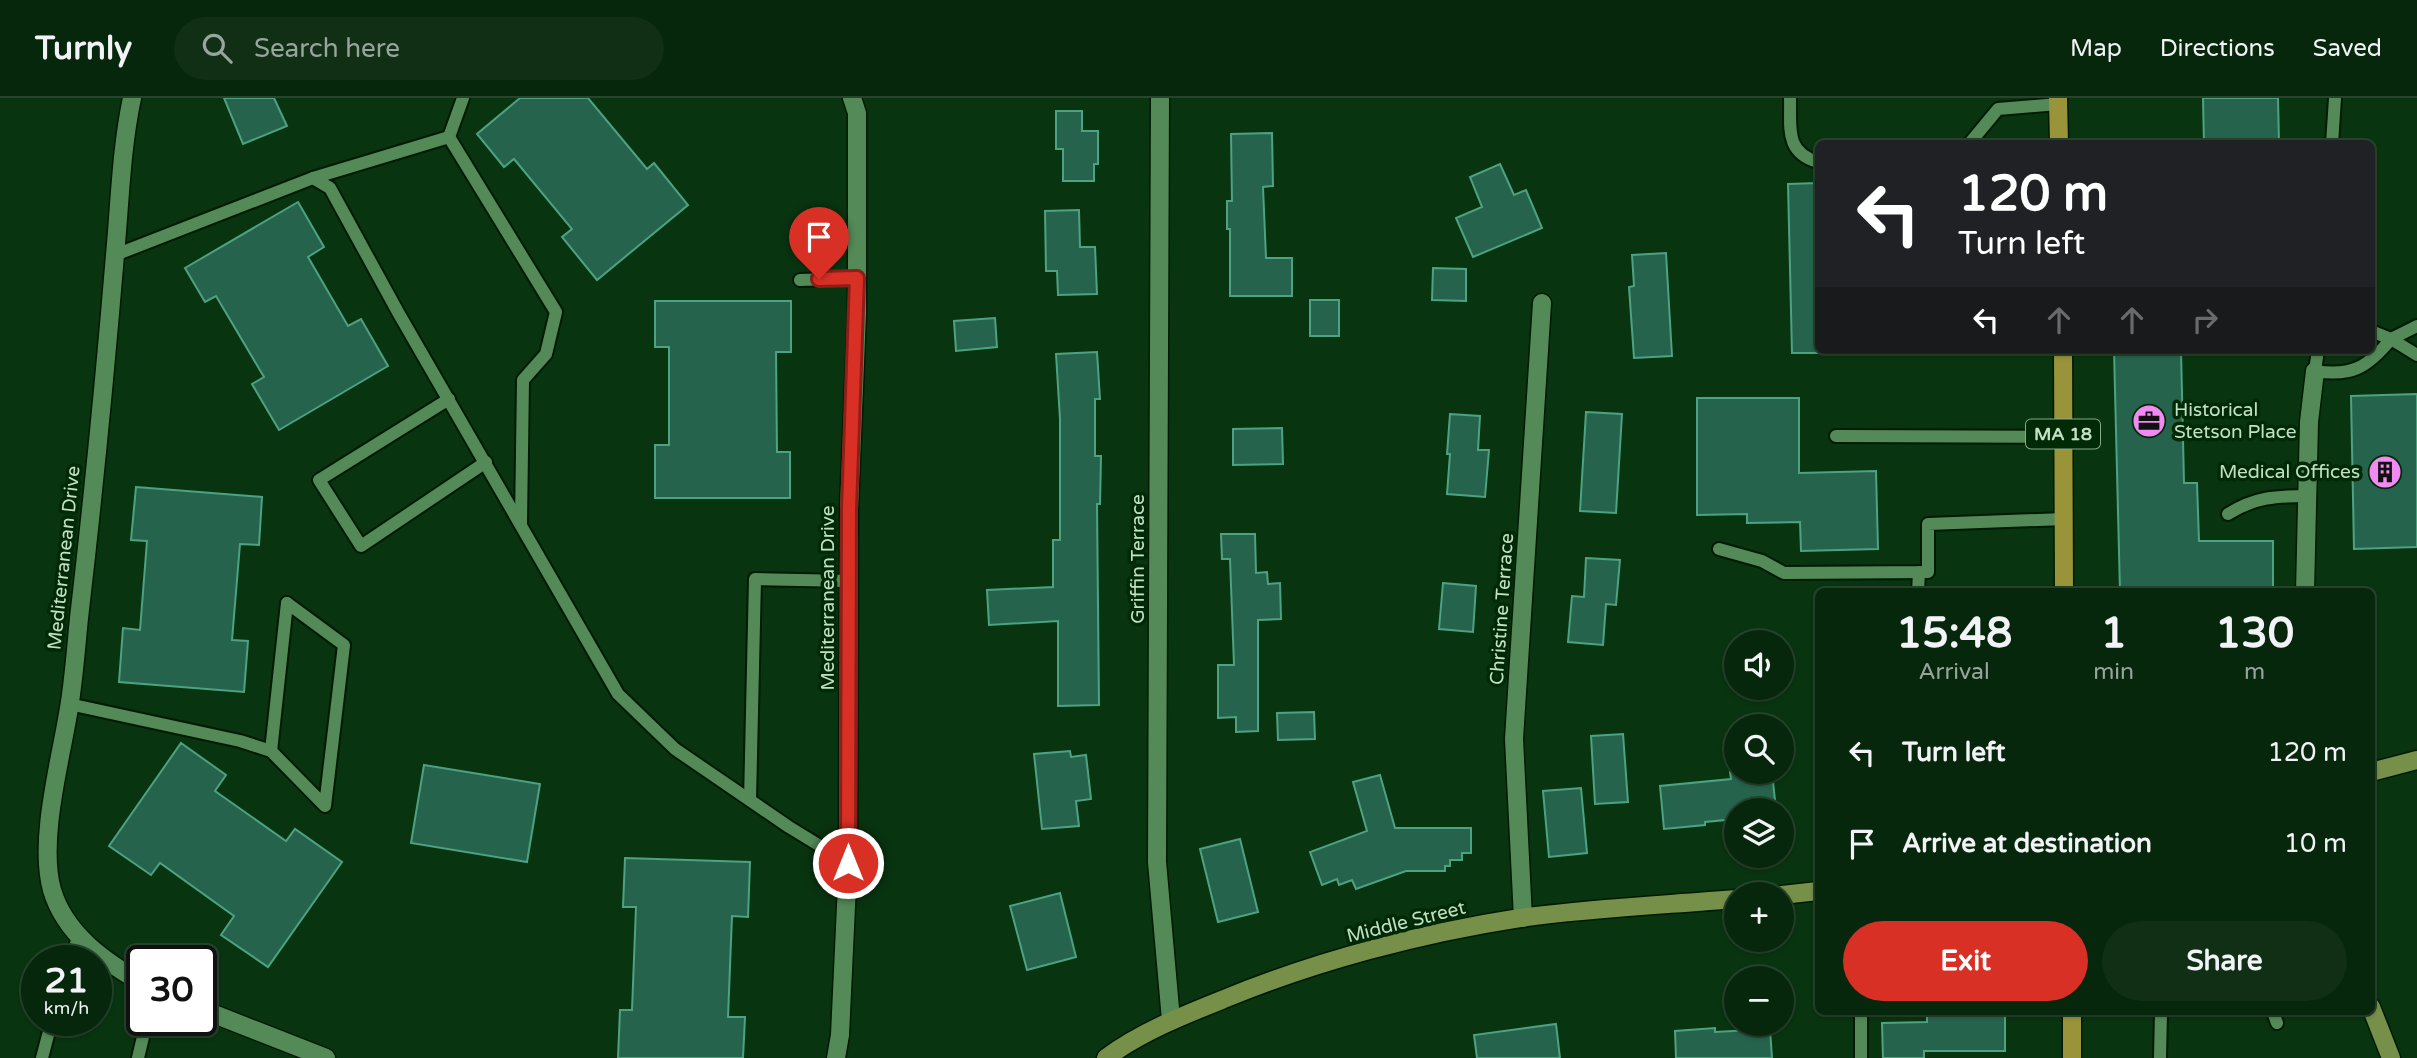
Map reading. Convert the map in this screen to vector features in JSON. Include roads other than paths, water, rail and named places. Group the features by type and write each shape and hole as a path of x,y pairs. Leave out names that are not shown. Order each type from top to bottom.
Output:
{"main road":[{"path":"2058,101 2059,140"},
{"name":"MA 18","path":"2063,354 2064,588"},
{"path":"2375,771 2417,760"},
{"path":"1794,894 1815,891"},
{"name":"Middle Street","path":"1106,1058 1171,1020 1304,969 1448,931 1523,918 1724,900"},
{"path":"2072,1015 2072,1058"},
{"path":"2374,1015 2391,1058"}],"street":[{"name":"Mediterranean Drive","path":"126,974 112,966 78,937 61,913 52,891 48,867 49,831 69,704 115,255 123,141 132,98"},
{"name":"Mediterranean Drive","path":"836,1058 840,1035 848,863 849,509 857,278 857,113 852,98"},
{"name":"Griffin Terrace","path":"1160,98 1157,862 1171,1020"},
{"name":"Christine Terrace","path":"1523,918 1514,739 1542,303"},
{"path":"2305,588 2311,406 2315,371"},
{"path":"217,1016 326,1058"}],"lane":[{"path":"449,137 463,98"},
{"path":"1790,98 1792,142 1801,155 1815,161"},
{"path":"1990,98 1998,109"},
{"path":"2332,140 2335,98"},
{"path":"1972,140 1998,109 2058,101"},
{"path":"115,255 313,178 449,137"},
{"path":"449,137 556,312 546,354 523,380 522,524"},
{"path":"313,178 330,187 399,314 618,694 675,749 848,863"},
{"path":"800,280 857,278"},
{"path":"2317,354 2315,371 2329,373 2356,369 2370,362 2391,339 2417,326"},
{"path":"2375,333 2417,355"},
{"path":"449,399 319,480 361,546 486,462"},
{"path":"1836,436 2063,437"},
{"path":"2228,514 2242,505 2272,496 2307,496"},
{"path":"1719,549 1762,561 1784,573 1928,572 1928,524 2064,519"},
{"path":"1918,588 1919,572"},
{"path":"750,800 755,579 849,581"},
{"path":"69,704 240,741 271,751 325,806 344,645 288,603 271,751"},
{"path":"76,945 78,937"},
{"path":"1861,1015 1861,1058"},
{"path":"2160,1058 2161,1015"},
{"path":"42,1058 48,1036"},
{"path":"138,1058 143,1036"}],"place":[{"name":"Historical Stetson Place","path":"2149,421"},
{"name":"Medical Offices","path":"2385,472"}]}
